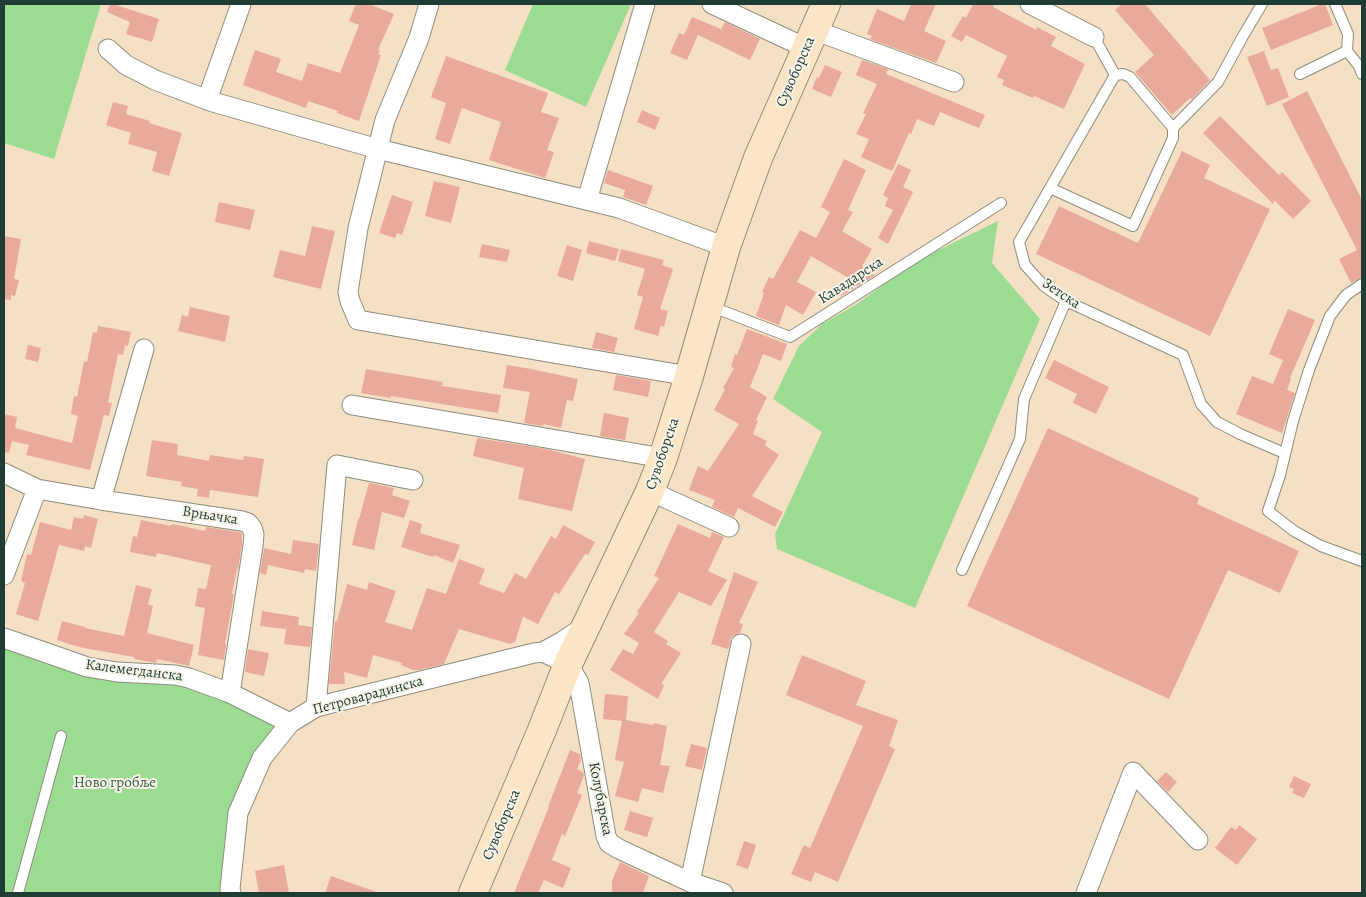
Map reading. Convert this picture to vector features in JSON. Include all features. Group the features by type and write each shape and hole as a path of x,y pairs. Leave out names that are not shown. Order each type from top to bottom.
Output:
{"main road":[{"name":"Сувоборска","path":"472,893 568,664 650,491 663,458 726,247 758,158 826,4"}],"street":[{"path":"207,100 242,4"},
{"path":"429,4 418,38 386,120 358,228 348,292 358,320 688,376"},
{"path":"587,200 645,4"},
{"path":"712,4 810,39 954,82"},
{"path":"1039,6 1094,37"},
{"path":"108,49 126,65 155,80 207,100 378,149 619,208 726,247"},
{"path":"101,500 144,349"},
{"path":"352,405 663,458"},
{"path":"316,708 338,465 413,480"},
{"name":"Врњачка","path":"4,473 37,489 248,523 254,534 253,546 230,693"},
{"path":"4,575 37,489"},
{"path":"650,491 729,527"},
{"name":"Петроварадинска","path":"231,893 238,814 262,758 290,722 316,708 543,652 587,625"},
{"name":"Калемегданска","path":"4,638 88,667 117,672 175,675 189,678 230,693 290,722"},
{"path":"690,882 740,644"},
{"path":"543,652 568,664"},
{"name":"Колубарска","path":"568,664 579,683 606,836 609,843 690,882 723,893"},
{"path":"1086,893 1133,772 1198,840"}],"lane":[{"path":"1173,128 1218,82 1242,36 1262,4"},
{"path":"1335,4 1348,34 1347,51 1359,66 1362,74"},
{"path":"1050,188 1133,226 1173,138 1173,128 1130,78 1123,74 1115,75 1094,37"},
{"path":"1300,74 1347,51"},
{"name":"Зетска","path":"1115,75 1019,242 1025,265 1044,286 1066,301 1184,355 1201,404 1216,422 1284,453"},
{"name":"Кавадарска","path":"709,306 790,337 1001,203"},
{"path":"1362,284 1346,294 1330,316 1309,370 1268,511 1294,531 1321,546 1362,561"},
{"path":"962,570 1020,439 1024,399 1066,301"},
{"path":"18,893 61,736"}],"green space":[{"path":"4,4 101,4 54,159 4,143"},
{"path":"533,4 631,4 586,107 505,70"},
{"path":"998,221 992,263 1040,319 915,608 777,549 775,534 822,432 773,399 799,346 822,324 857,304 916,261"},
{"name":"Ново гробље","path":"4,638 87,667 175,675 290,723 238,813 231,893 4,893"}],"building":[{"path":"110,4 159,19 152,42 126,34 130,22 107,12"},
{"path":"356,4 369,4 394,14 378,50 380,51 378,54 381,55 359,121 337,113 338,111 308,101 306,108 243,85 255,50 281,59 276,72 302,81 308,63 340,73 359,25 349,21"},
{"path":"911,4 936,4 924,31 946,41 936,63 870,39 872,36 867,34 877,9 904,21"},
{"path":"973,4 995,4 993,7 1036,30 1037,27 1056,37 1051,46 1085,64 1064,109 1002,85 1004,80 997,77 1007,56 966,35 962,42 951,36 963,16 966,18"},
{"path":"1122,4 1145,4 1210,80 1192,99 1190,98 1172,115 1135,72 1154,55 1115,10"},
{"path":"1325,4 1333,25 1271,50 1262,28"},
{"path":"692,17 721,29 725,22 760,39 750,60 698,35 687,60 670,53 679,33 684,35"},
{"path":"1264,51 1271,70 1278,68 1289,97 1267,106 1247,57"},
{"path":"446,56 548,93 541,112 559,118 547,150 554,152 545,178 489,160 501,122 462,108 450,144 435,139 446,103 431,97"},
{"path":"862,60 888,69 886,74 985,115 979,128 940,112 934,126 917,119 892,171 861,157 869,139 856,134 866,114 863,113 877,84 856,75"},
{"path":"825,65 842,72 831,97 812,89"},
{"path":"1307,91 1362,200 1362,277 1351,283 1339,259 1357,250 1282,104"},
{"path":"113,102 128,106 126,114 182,133 169,176 152,171 157,152 128,144 131,133 106,125"},
{"path":"642,110 660,118 655,130 637,122"},
{"path":"1220,116 1279,175 1282,172 1311,201 1293,219 1274,200 1273,204 1203,133"},
{"path":"1182,151 1210,165 1204,178 1270,209 1210,336 1036,254 1059,206 1138,243"},
{"path":"844,159 866,170 848,210 853,212 842,231 872,249 862,266 875,275 840,297 852,280 811,256 797,282 816,292 803,315 786,305 779,325 756,316 764,293 762,292 769,277 773,279 800,230 816,238 830,212 821,207"},
{"path":"898,164 911,170 903,187 913,192 888,244 878,238 893,210 885,206 888,198 883,195"},
{"path":"608,170 653,186 646,205 623,197 625,190 604,183"},
{"path":"434,181 460,187 451,223 425,216"},
{"path":"392,195 413,202 402,235 397,233 395,238 379,233"},
{"path":"219,202 255,210 250,230 215,222"},
{"path":"312,226 335,231 321,289 273,277 280,250 305,256"},
{"path":"4,236 21,239 14,279 19,280 15,296 11,295 11,300 4,299"},
{"path":"589,241 619,249 615,261 586,253"},
{"path":"482,244 510,250 507,262 479,257"},
{"path":"567,245 582,250 573,281 557,276"},
{"path":"621,249 664,260 662,265 673,269 660,309 668,311 664,327 661,326 658,336 634,329 643,297 637,295 645,269 618,261"},
{"path":"190,307 230,316 225,342 178,331 182,315 188,317"},
{"path":"1288,309 1315,320 1290,378 1287,390 1295,393 1282,433 1236,414 1252,376 1273,384 1283,360 1269,354"},
{"path":"98,326 131,332 128,346 125,345 123,355 118,354 108,402 112,403 109,416 104,415 90,470 26,455 29,445 12,441 9,453 4,452 4,414 17,417 15,428 72,443 78,416 71,414 74,396 77,397 84,361 87,362 93,332 97,333"},
{"path":"747,329 787,344 781,361 763,354 750,387 767,397 756,420 758,421 753,434 767,441 765,445 779,455 752,496 783,512 775,527 738,508 734,517 712,507 715,500 689,490 698,466 708,471 739,424 714,410 734,368 731,367 735,354 737,355"},
{"path":"596,332 618,338 614,352 592,348"},
{"path":"28,345 41,348 38,362 25,359"},
{"path":"1054,360 1109,387 1096,414 1073,403 1077,394 1045,378"},
{"path":"507,365 578,379 573,401 567,400 561,428 544,424 543,426 524,423 530,392 503,388"},
{"path":"366,369 443,382 442,386 501,395 498,413 361,393"},
{"path":"616,375 651,381 648,397 613,390"},
{"path":"604,413 629,418 625,440 600,436"},
{"path":"1048,428 1199,498 1197,504 1299,551 1280,593 1228,570 1169,699 967,606"},
{"path":"477,438 546,449 585,459 572,511 518,499 524,468 473,456"},
{"path":"152,440 178,444 177,455 209,461 210,455 243,460 244,456 264,459 258,497 210,490 209,498 197,496 198,489 181,486 182,482 146,476"},
{"path":"369,483 394,488 392,495 410,501 404,518 382,512 374,550 352,545"},
{"path":"84,515 98,519 91,548 85,546 84,551 59,545 38,621 16,614 25,583 21,581 27,554 31,555 40,522 71,530 74,517 83,519"},
{"path":"141,520 205,531 206,527 242,533 242,545 232,594 234,594 224,660 198,655 205,608 195,606 198,588 206,589 211,565 157,553 156,557 130,552 133,536 137,537"},
{"path":"410,520 422,524 420,533 460,545 453,563 434,555 433,557 401,547"},
{"path":"678,524 710,538 712,532 724,537 708,571 727,580 711,606 679,592 654,632 668,641 666,644 681,653 661,684 664,685 658,699 610,670 623,649 633,654 639,643 624,634 639,613 637,612 659,578 654,576"},
{"path":"563,525 595,542 588,555 585,554 559,594 555,592 538,624 523,617 515,642 510,644 459,629 444,664 413,670 401,665 402,663 373,655 367,678 344,672 345,684 329,684 335,621 337,621 347,584 367,590 369,582 396,591 385,622 412,630 427,588 446,594 459,559 485,569 479,584 504,593 515,573 526,579 551,536 556,539"},
{"path":"293,540 319,544 316,571 305,569 304,573 268,565 266,575 260,573 264,548 291,554"},
{"path":"734,572 758,582 739,623 743,624 740,633 732,637 728,649 711,644"},
{"path":"136,585 152,589 148,604 153,606 147,633 194,645 189,666 157,659 156,663 134,659 134,657 79,647 57,640 62,621 124,636"},
{"path":"262,611 299,617 298,625 312,627 310,647 284,644 286,629 260,626"},
{"path":"248,649 269,653 264,676 245,672"},
{"path":"802,655 866,681 856,705 898,720 889,746 895,749 838,882 815,872 811,882 791,874 804,845 810,848 863,726 786,695"},
{"path":"605,694 628,696 626,720 667,726 660,765 670,766 663,793 642,788 638,802 615,796 624,762 615,760 622,721 603,719"},
{"path":"691,744 707,748 702,770 685,766"},
{"path":"570,750 580,754 581,760 577,769 583,772 584,776 577,793 582,795 565,836 562,834 552,860 571,868 563,888 544,880 538,893 514,893 549,807"},
{"path":"1166,772 1177,782 1168,792 1157,781"},
{"path":"1294,776 1311,784 1304,798 1292,793 1294,789 1289,787"},
{"path":"630,811 653,818 647,837 624,830"},
{"path":"1239,825 1257,839 1237,865 1215,848 1231,827 1236,830"},
{"path":"744,841 756,845 748,869 736,865"},
{"path":"620,862 649,876 643,893 612,893 612,881"},
{"path":"284,865 289,893 259,893 255,871"},
{"path":"331,876 374,891 374,893 325,893"}]}
